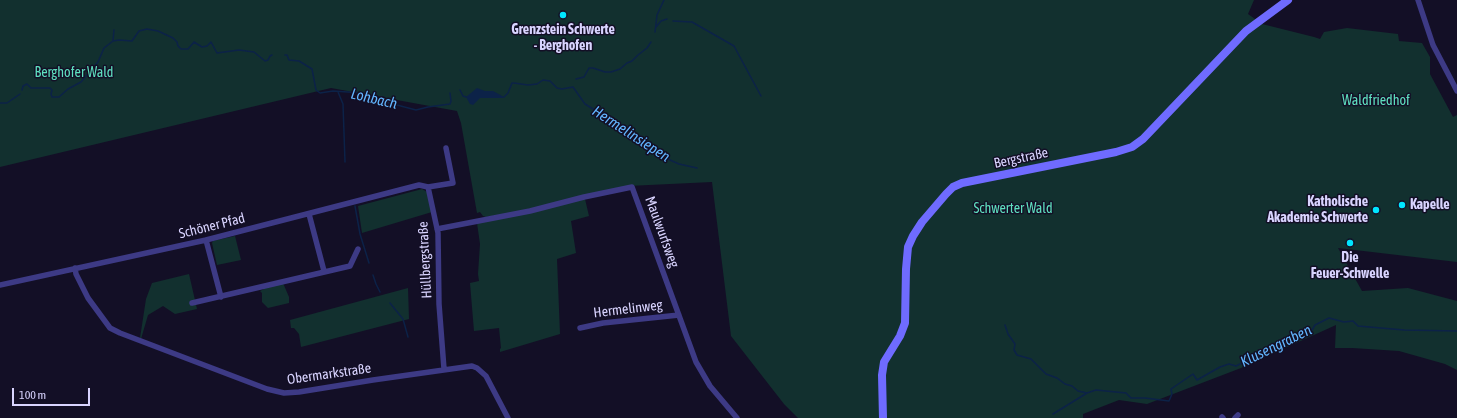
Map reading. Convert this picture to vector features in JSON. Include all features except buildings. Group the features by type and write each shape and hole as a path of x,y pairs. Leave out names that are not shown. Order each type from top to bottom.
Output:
{"main road":[{"name":"Bergstraße","path":"884,418 882,375 884,362 900,336 905,322 908,247 922,222 946,194 953,187 962,184 1116,152 1132,147 1143,139 1246,31 1288,0"}],"street":[{"path":"1418,0 1433,45 1457,91"},
{"path":"428,187 453,183 446,148"},
{"name":"Schöner Pfad","path":"0,285 206,240 419,185 428,187"},
{"name":"Hüllbergstraße","path":"428,187 437,229 438,304 444,369"},
{"name":"Maulwurfsweg","path":"437,229 530,212 584,197 632,187 693,354 710,386 737,418"},
{"path":"309,214 324,271"},
{"path":"206,240 221,297"},
{"path":"192,303 352,265 358,249"},
{"name":"Obermarkstraße","path":"75,268 76,274 88,298 110,328 273,391 284,393 299,392 469,366 477,368 486,376 508,418"},
{"name":"Hermelinweg","path":"580,328 603,323 679,315"}],"green space":[{"name":"Schwerter Wald","path":"0,0 1254,0 1248,14 1262,24 1320,39 1324,32 1347,28 1398,34 1399,41 1422,43 1430,57 1430,74 1453,117 1457,115 1457,262 1338,248 1362,291 1408,288 1457,301 1457,370 1445,364 1399,351 1335,348 1336,325 1241,368 1147,404 1119,400 1083,414 1083,418 798,418 784,404 731,336 712,182 628,186 530,210 486,217 480,212 477,213 461,123 457,111 331,88 0,167"},
{"path":"422,189 427,192 432,212 362,233 358,206"},
{"path":"585,199 589,216 571,221 576,253 557,259 560,334 500,352 499,328 474,331 470,283 479,281 480,244 477,223"},
{"path":"235,236 241,260 217,265 212,243 213,241"},
{"path":"189,274 197,309 175,314 163,306 148,315 141,339 146,299 152,283"},
{"path":"283,283 289,297 289,303 268,308 262,302 262,293 260,291 264,289 264,287"},
{"path":"408,288 409,319 301,347 299,334 294,328 291,328 290,320"}],"water":[{"path":"477,88 485,91 493,91 504,97 480,98 473,105 470,104 466,97"}],"waterway":[{"name":"Lohbach","path":"655,32 657,15 664,0"},
{"name":"Hermelinsiepen","path":"656,27 661,21 667,19"},
{"path":"673,21 692,22 734,46 761,96"},
{"name":"Lohbach","path":"22,90 23,86 27,84 31,88 50,88 52,90 52,97 59,97 68,89 81,82 98,62 104,48 113,41 132,41 139,31 147,29 158,31 173,38 181,49 188,49 194,42 202,47 207,46 211,42 217,53 239,50 254,52 265,61 272,55"},
{"path":"113,41 114,30"},
{"name":"Lohbach","path":"576,79 584,77 589,68 605,72 620,69 647,48 651,42"},
{"name":"Lohbach","path":"285,55 287,55 289,60 299,61 312,69 316,90 320,93 333,91 363,93 374,99 416,110 450,104 450,93"},
{"name":"Hermelinsiepen","path":"504,97 508,93 512,83 528,85 537,84 543,80 550,81 557,88 562,89 573,87 585,104 606,117 616,126 622,127 643,138 649,146 661,156 679,164 697,168"},
{"name":"Lohbach","path":"460,90 463,96 466,97"},
{"path":"338,92 343,104 345,162"},
{"name":"Lohbach","path":"0,103 7,103 20,94"},
{"path":"355,206 360,234 369,263"},
{"path":"373,275 380,292"},
{"path":"390,303 403,319 408,337"},
{"name":"Klusengraben","path":"1005,325 1008,334 1015,344 1014,350 1017,355 1031,359 1046,374 1057,378 1078,391 1087,393 1096,390 1126,393 1131,398 1169,401 1172,394 1171,389 1193,374 1197,380 1220,367 1229,364 1236,366 1250,359 1262,350 1279,346 1289,337 1299,335 1304,331 1312,330 1315,325 1329,318 1344,322 1353,321 1358,326 1404,330 1457,331"},
{"path":"1053,414 1087,393"}],"place":[{"name":"Grenzstein Schwerte - Berghofen","path":"563,15"},
{"name":"Kapelle","path":"1402,205"},
{"name":"Katholische Akademie Schwerte","path":"1376,210"},
{"name":"Die Feuer-Schwelle","path":"1350,243"}],"park label":[{"name":"Berghofer Wald","path":"74,73"},
{"name":"Waldfriedhof","path":"1376,101"}]}
